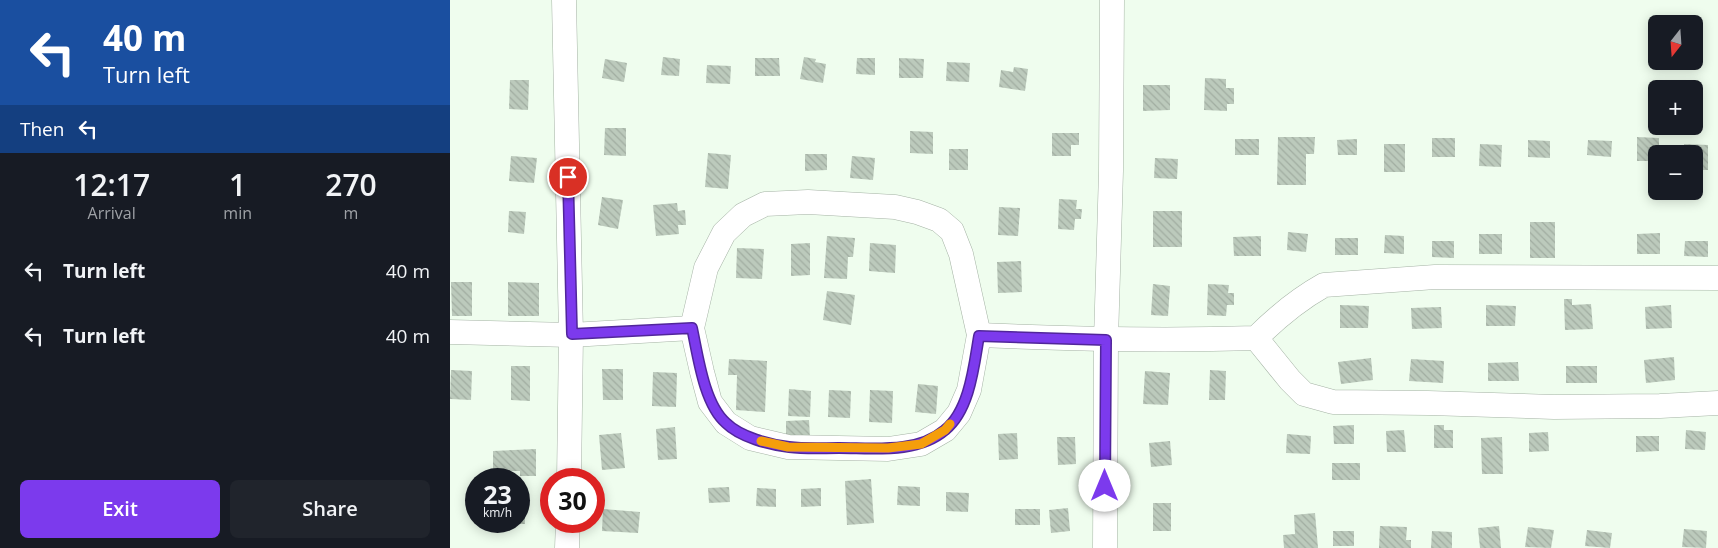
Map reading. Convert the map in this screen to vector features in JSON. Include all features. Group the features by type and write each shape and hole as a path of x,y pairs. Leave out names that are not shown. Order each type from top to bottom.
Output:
{"street":[{"path":"564,0 572,334 569,468"},
{"path":"1105,548 1106,340 1111,171 1112,0"},
{"path":"808,202 895,207 939,220 952,231 961,254 979,336 969,390 959,413 945,430 921,444 888,448 788,447 750,438 726,423 710,402 692,328 706,268 724,233 743,215 765,204 808,202"},
{"path":"979,336 1106,340 1256,338 1274,320 1308,294 1324,285 1435,277 1718,278"},
{"path":"450,332 572,334 692,328"},
{"path":"1256,338 1290,380 1304,394 1334,402 1428,402 1554,407 1660,406 1718,403"},
{"path":"567,548 568,533"}],"building":[{"path":"663,57 680,59 679,76 661,75"},
{"path":"804,57 816,59 815,62 826,64 823,83 800,79"},
{"path":"755,58 779,58 780,76 755,76"},
{"path":"857,58 875,58 875,75 856,74"},
{"path":"899,58 924,59 923,78 899,78"},
{"path":"605,59 627,63 624,82 602,78"},
{"path":"947,62 970,63 969,82 946,81"},
{"path":"707,65 731,66 730,84 706,83"},
{"path":"1014,67 1028,69 1025,91 999,87 1001,70 1013,72"},
{"path":"1205,78 1226,79 1226,88 1234,88 1234,104 1227,104 1227,111 1204,110"},
{"path":"510,80 529,80 528,110 509,109"},
{"path":"1143,85 1170,85 1170,110 1143,111"},
{"path":"605,128 626,128 626,156 604,155"},
{"path":"910,131 933,132 933,154 910,153"},
{"path":"1052,133 1079,133 1079,145 1071,145 1071,156 1052,156"},
{"path":"1278,137 1315,137 1314,154 1306,154 1306,185 1277,185"},
{"path":"1637,137 1659,138 1659,145 1648,145 1648,161 1637,161"},
{"path":"1432,138 1455,138 1455,157 1432,157"},
{"path":"1235,139 1259,139 1259,155 1235,155"},
{"path":"1357,139 1357,155 1338,155 1337,140"},
{"path":"1528,140 1550,141 1550,158 1528,157"},
{"path":"1588,140 1612,141 1611,157 1587,155"},
{"path":"1384,144 1405,144 1405,172 1384,172"},
{"path":"1480,144 1502,145 1501,167 1479,166"},
{"path":"1684,144 1708,145 1708,170 1703,170 1703,145"},
{"path":"949,149 968,149 968,170 949,170"},
{"path":"708,153 731,155 728,189 705,187"},
{"path":"805,154 827,154 827,170 805,171"},
{"path":"511,156 537,158 534,183 509,181"},
{"path":"852,156 875,158 873,180 850,178"},
{"path":"1155,158 1178,159 1177,179 1154,178"},
{"path":"602,197 623,200 618,229 598,225"},
{"path":"1059,199 1077,200 1076,209 1082,209 1081,219 1075,219 1074,230 1058,229"},
{"path":"677,203 678,211 685,210 686,225 678,225 679,234 656,236 653,205"},
{"path":"999,207 1020,208 1018,236 998,235"},
{"path":"509,211 526,212 524,234 508,232"},
{"path":"1153,211 1182,211 1182,247 1153,247"},
{"path":"1530,222 1555,222 1555,258 1530,258"},
{"path":"1288,232 1308,234 1306,252 1287,250"},
{"path":"1660,233 1660,254 1637,254 1637,234"},
{"path":"1479,234 1502,234 1502,254 1479,254"},
{"path":"1385,235 1404,236 1404,254 1384,253"},
{"path":"827,236 855,238 853,257 848,257 847,279 824,278"},
{"path":"1261,236 1261,256 1234,256 1233,237"},
{"path":"1335,238 1358,238 1358,255 1335,255"},
{"path":"1432,241 1454,241 1454,258 1432,257"},
{"path":"1685,241 1708,241 1708,257 1684,256"},
{"path":"810,243 810,275 791,276 791,244"},
{"path":"870,243 896,245 895,273 869,271"},
{"path":"737,248 764,249 762,279 736,278"},
{"path":"1021,261 1022,292 998,293 997,262"},
{"path":"451,282 472,282 472,316 452,316"},
{"path":"508,282 539,283 539,316 508,316"},
{"path":"1153,284 1170,286 1168,316 1151,315"},
{"path":"1208,284 1229,285 1228,293 1234,293 1234,305 1227,305 1226,316 1207,315"},
{"path":"827,291 855,295 851,325 823,320"},
{"path":"1564,299 1572,299 1572,305 1591,304 1593,329 1565,330"},
{"path":"1340,305 1369,306 1368,328 1340,328"},
{"path":"1486,305 1516,306 1515,326 1486,326"},
{"path":"1671,305 1672,328 1646,329 1645,307"},
{"path":"1441,307 1442,328 1412,329 1411,308"},
{"path":"1674,357 1675,380 1646,383 1644,360"},
{"path":"1371,358 1373,380 1341,384 1338,362"},
{"path":"729,359 767,361 765,412 736,410 737,375 728,375"},
{"path":"1411,359 1444,361 1443,383 1409,381"},
{"path":"1518,362 1519,381 1488,381 1488,363"},
{"path":"511,366 530,366 530,401 511,400"},
{"path":"1566,366 1597,366 1597,383 1566,383"},
{"path":"602,369 623,369 623,400 603,400"},
{"path":"451,370 472,371 471,400 450,399"},
{"path":"1210,370 1226,371 1225,400 1209,400"},
{"path":"1145,371 1170,373 1168,405 1143,404"},
{"path":"653,372 677,373 676,407 652,406"},
{"path":"918,384 938,386 936,414 915,412"},
{"path":"789,389 811,391 810,417 788,416"},
{"path":"829,390 851,391 850,418 828,417"},
{"path":"870,390 893,391 892,423 869,422"},
{"path":"809,420 810,438 786,438 786,421"},
{"path":"1354,425 1354,444 1334,444 1333,426"},
{"path":"1434,425 1444,425 1444,430 1453,430 1453,448 1434,448"},
{"path":"675,427 677,459 658,460 656,429"},
{"path":"1404,430 1406,452 1387,452 1386,431"},
{"path":"1686,430 1706,432 1705,450 1685,449"},
{"path":"1548,432 1549,451 1529,452 1529,433"},
{"path":"621,433 625,468 605,470 605,468 602,468 599,435"},
{"path":"1017,433 1018,459 999,460 998,434"},
{"path":"1287,434 1311,436 1310,454 1286,453"},
{"path":"1636,436 1659,436 1659,451 1636,452"},
{"path":"1057,437 1075,437 1076,464 1058,465"},
{"path":"1502,437 1503,474 1482,474 1481,438"},
{"path":"1170,441 1172,465 1151,467 1149,443"},
{"path":"536,449 536,476 530,476 530,468 493,468 493,451"},
{"path":"1332,463 1360,463 1360,480 1332,480"},
{"path":"871,479 874,523 847,525 845,481"},
{"path":"898,486 920,487 920,506 897,505"},
{"path":"729,487 730,502 709,503 708,488"},
{"path":"757,488 776,489 776,507 756,506"},
{"path":"821,488 821,506 801,507 801,489"},
{"path":"946,492 969,493 968,512 946,511"},
{"path":"1153,503 1171,503 1171,531 1153,531"},
{"path":"1068,508 1070,531 1051,533 1049,510"},
{"path":"605,509 640,512 638,533 605,531"},
{"path":"1015,509 1040,509 1040,525 1015,525"},
{"path":"1315,513 1318,548 1284,548 1283,535 1295,534 1294,515"},
{"path":"1380,526 1407,527 1406,540 1411,540 1411,548 1379,548"},
{"path":"1499,526 1501,548 1480,548 1478,528"},
{"path":"1528,527 1554,530 1551,548 1525,547"},
{"path":"1684,529 1707,531 1706,548 1682,547"},
{"path":"1587,530 1612,533 1610,548 1585,546"},
{"path":"1333,531 1354,531 1354,546 1333,546"},
{"path":"1432,531 1452,532 1452,548 1431,548"}],"slow traffic":[{"path":"761,441 788,447 888,448 921,444 945,430 950,424"}],"route":[{"path":"568,177 572,334 692,328 710,402 726,423 750,438 788,447 888,448 921,444 945,430 959,413 969,390 979,336 1106,340 1105,486"}]}
